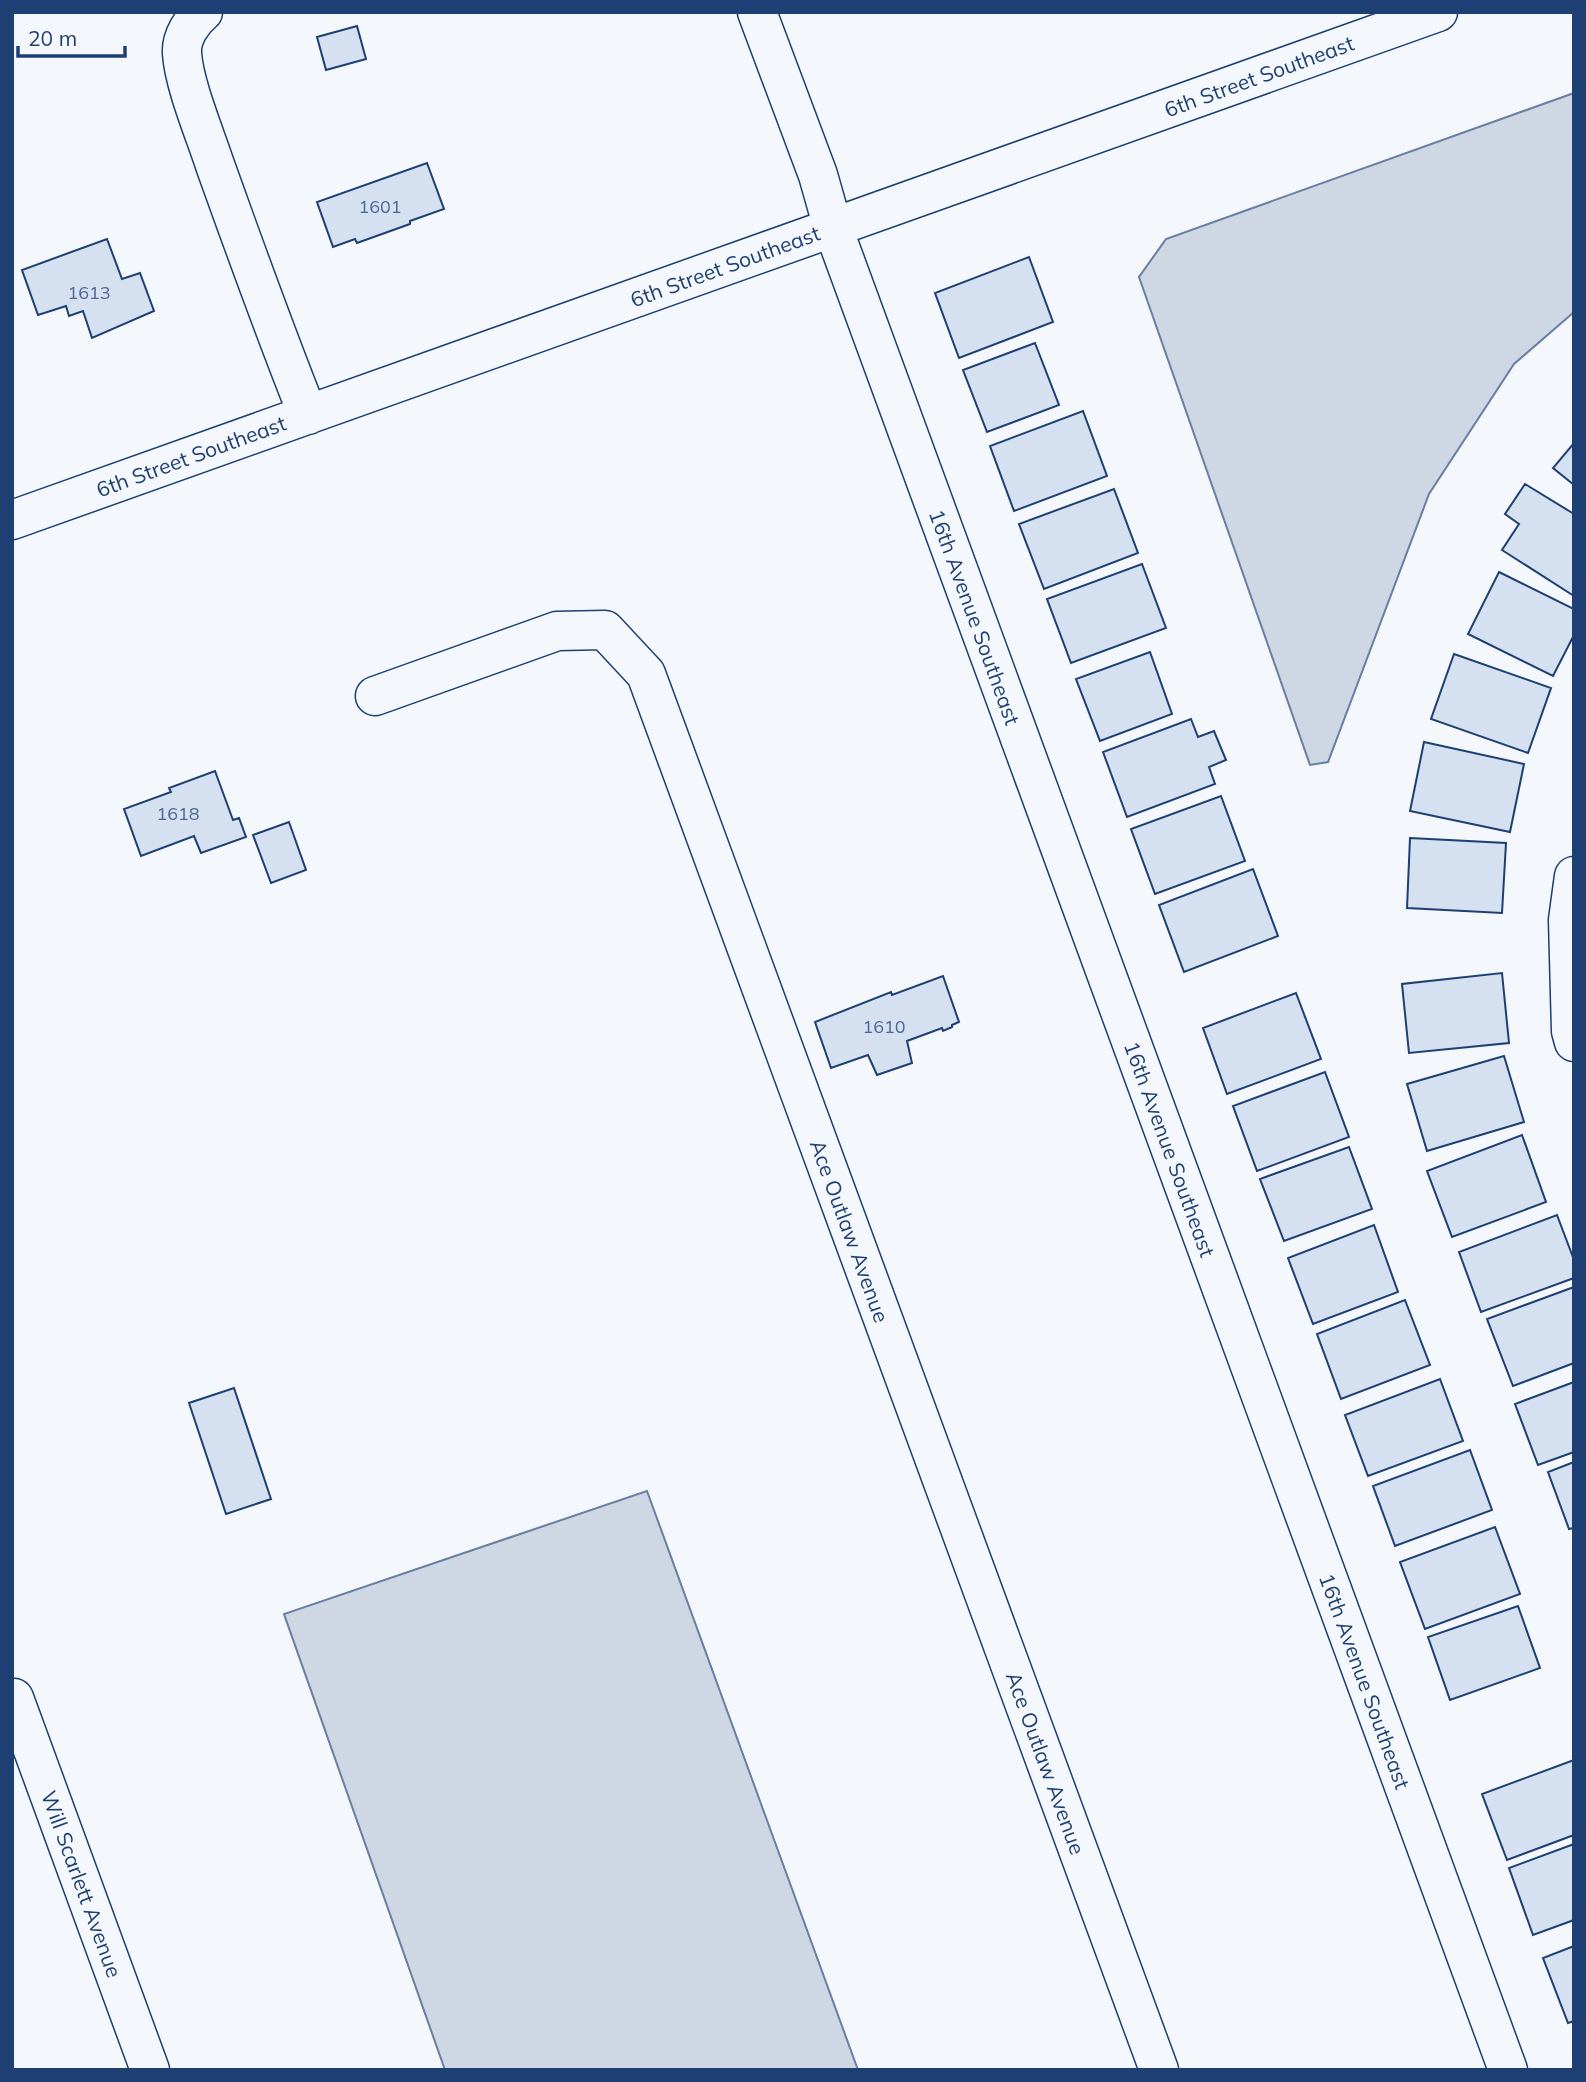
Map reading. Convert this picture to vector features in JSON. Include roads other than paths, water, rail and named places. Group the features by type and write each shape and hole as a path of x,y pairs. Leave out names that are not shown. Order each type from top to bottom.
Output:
{"street":[{"path":"169,12 197,112 218,174 259,290 308,415"},
{"path":"181,51 190,24 203,12"},
{"name":"16th Avenue Southeast","path":"757,12 818,175 833,228 1508,2070"},
{"name":"6th Street Southeast","path":"12,520 1438,12"},
{"name":"Ace Outlaw Avenue","path":"375,696 557,631 604,630 646,674 1159,2070"},
{"path":"1574,876 1568,920 1571,1031 1574,1042"},
{"name":"Will Scarlett Avenue","path":"13,1698 150,2070"}]}
